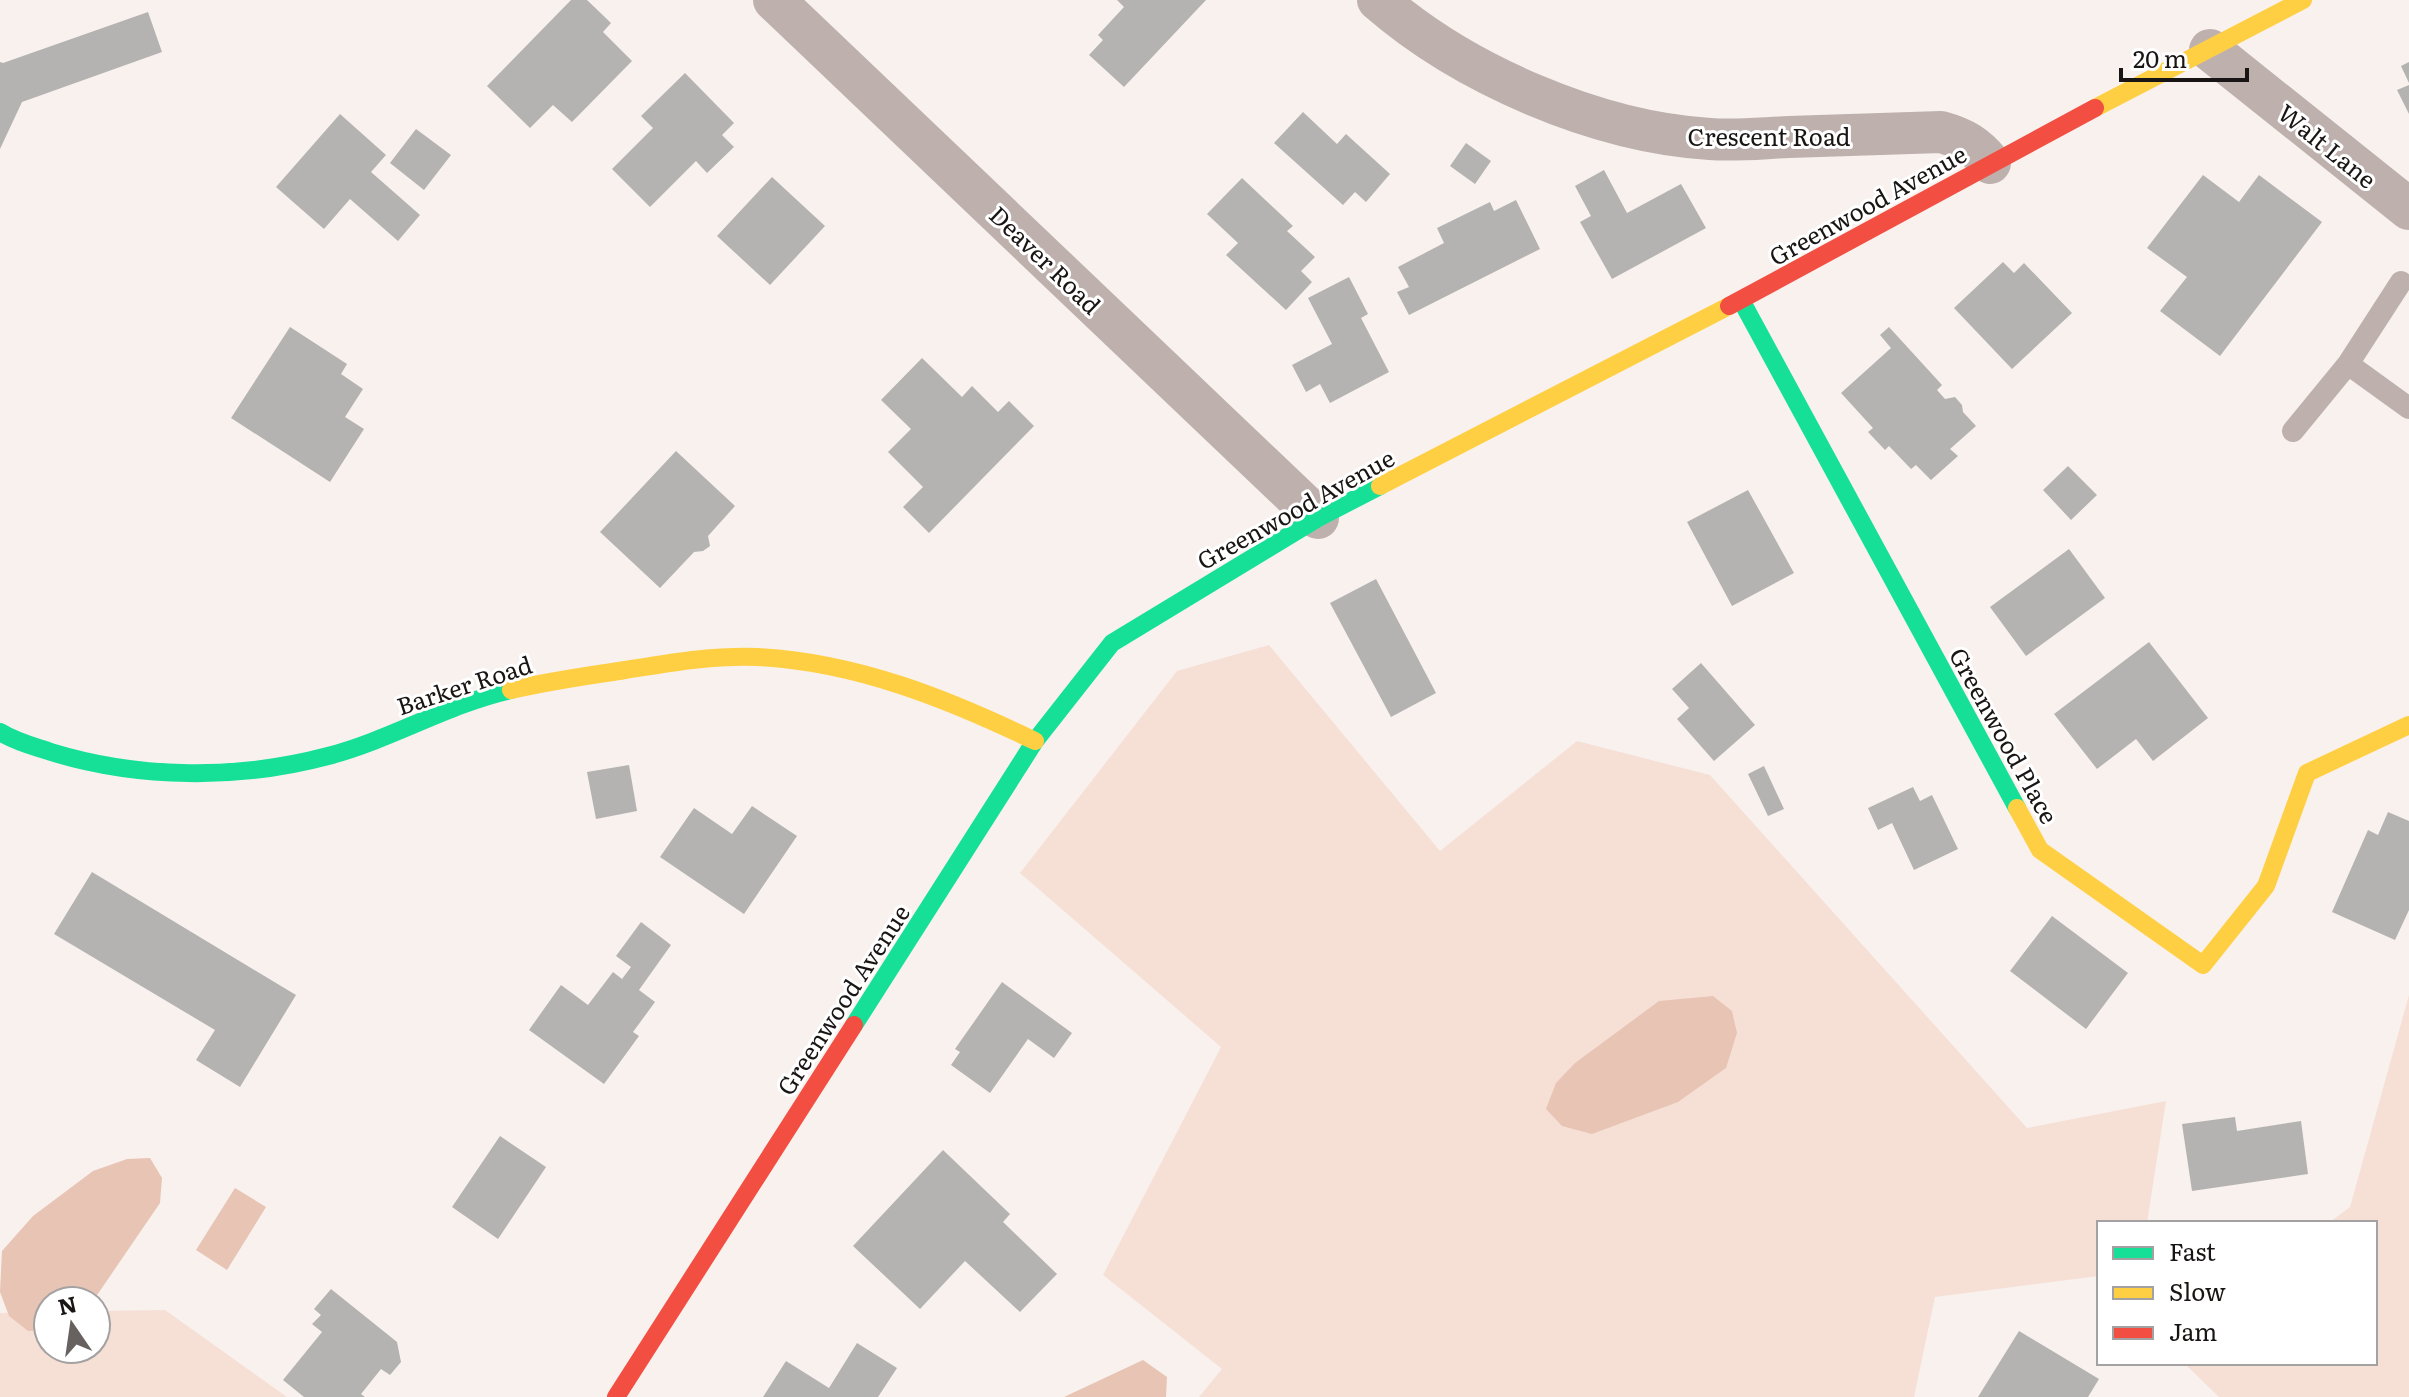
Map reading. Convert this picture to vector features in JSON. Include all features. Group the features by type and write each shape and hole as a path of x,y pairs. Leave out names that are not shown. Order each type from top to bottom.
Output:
{"main road":[{"name":"Greenwood Avenue","path":"616,1397 1035,741 1112,643 1318,518 1741,300 1990,163 2303,0"},
{"name":"Greenwood Place","path":"1741,300 2040,850 2203,965 2266,886 2307,773 2409,725"},
{"name":"Barker Road","path":"0,732 15,741 67,758 153,773 262,769 329,756 502,692 541,683 698,658 758,657 834,667 921,691 965,707 1035,741"}],"street":[{"name":"Deaver Road","path":"774,0 1318,518"},
{"name":"Crescent Road","path":"1378,0 1419,32 1519,88 1587,116 1631,128 1710,139 1941,132 1958,136 1979,148 1990,163"},
{"name":"Walt Lane","path":"2210,50 2409,209"}],"lane":[{"path":"2293,431 2348,364 2401,282"},
{"path":"2348,364 2409,408"}],"shaded area":[{"path":"1269,645 1440,851 1577,741 1710,775 2027,1128 2166,1101 2147,1221 2097,1221 2097,1276 1935,1297 1914,1397 1199,1397 1222,1369 1103,1275 1221,1047 1020,873 1177,671"},
{"path":"2409,995 2409,1397 2219,1397 2186,1365 2377,1365 2377,1221 2332,1221 2350,1207"},
{"path":"1713,996 1732,1011 1737,1033 1726,1068 1678,1102 1592,1134 1562,1126 1546,1109 1556,1083 1575,1063 1659,1001"},
{"path":"150,1158 162,1178 160,1203 104,1285 32,1285 32,1331 28,1331 9,1316 0,1292 2,1251 33,1216 93,1171 127,1159"},
{"path":"235,1188 266,1207 227,1270 196,1250"},
{"path":"165,1310 287,1397 0,1397 0,1313 32,1312 32,1365 112,1365 112,1311"},
{"path":"1143,1360 1167,1377 1166,1397 1064,1397"}],"building":[{"path":"571,0 587,0 611,23 603,32 632,61 572,122 553,105 530,128 487,86"},
{"path":"1117,0 1206,0 1124,87 1089,55 1103,40 1098,35 1124,7"},
{"path":"148,12 162,52 22,102 0,149 0,62"},
{"path":"2409,62 2409,83 2401,66"},
{"path":"685,73 734,123 722,135 734,147 707,173 696,161 650,207 612,169 653,128 641,116"},
{"path":"2409,85 2409,114 2397,90"},
{"path":"1303,112 1337,144 1346,134 1390,174 1366,202 1355,192 1343,205 1274,143"},
{"path":"340,114 386,155 371,172 420,215 398,241 350,199 324,229 276,187"},
{"path":"416,129 451,155 424,190 390,163"},
{"path":"1466,143 1491,161 1475,184 1450,166"},
{"path":"1604,170 1627,213 1681,184 1706,228 1612,279 1580,222 1591,216 1575,186"},
{"path":"2203,175 2239,202 2259,175 2322,222 2220,356 2160,311 2187,277 2147,248"},
{"path":"772,177 825,226 770,285 717,236"},
{"path":"1242,178 1293,226 1287,231 1315,257 1301,271 1312,282 1286,310 1226,255 1238,243 1207,214"},
{"path":"1516,200 1540,249 1409,315 1397,292 1409,287 1398,267 1444,243 1437,228 1490,202 1494,211"},
{"path":"2003,262 2014,273 2024,263 2072,313 2012,369 1954,308"},
{"path":"1349,277 1368,314 1361,318 1389,372 1330,403 1320,384 1306,392 1292,365 1332,344 1308,298"},
{"path":"290,327 347,364 341,374 363,389 345,417 364,429 330,482 231,418"},
{"path":"1889,327 1942,385 1937,390 1945,399 1955,397 1976,426 1950,449 1958,456 1931,480 1916,465 1911,469 1889,446 1885,450 1868,432 1873,428 1841,393 1891,348 1880,335"},
{"path":"922,358 962,397 972,386 998,412 1009,401 1034,426 929,533 903,507 923,487 888,452 911,429 881,400"},
{"path":"676,451 735,506 708,536 710,546 694,552 660,588 600,532"},
{"path":"2068,466 2097,495 2071,520 2043,490"},
{"path":"1748,490 1794,573 1732,606 1687,522"},
{"path":"2069,549 2105,598 2026,656 1990,607"},
{"path":"1376,579 1436,693 1391,717 1330,603"},
{"path":"2149,642 2208,718 2153,761 2136,739 2097,769 2054,714"},
{"path":"1701,663 1755,725 1714,761 1677,719 1689,708 1672,689"},
{"path":"629,765 637,811 596,819 587,772"},
{"path":"1764,766 1784,809 1768,816 1748,774"},
{"path":"1913,787 1920,801 1932,795 1958,849 1914,870 1892,823 1878,830 1868,808"},
{"path":"752,806 797,836 744,914 660,857 694,808 732,834"},
{"path":"2388,812 2409,821 2409,910 2395,940 2332,912 2368,830 2378,835"},
{"path":"92,872 296,995 240,1087 196,1060 215,1030 54,934"},
{"path":"2052,916 2128,973 2086,1029 2010,971"},
{"path":"641,922 671,945 639,990 655,1002 633,1032 639,1036 604,1084 529,1030 561,985 588,1005 613,972 622,979 631,967 616,956"},
{"path":"1002,982 1072,1033 1054,1058 1028,1039 990,1093 951,1065 960,1052 955,1049"},
{"path":"2235,1117 2237,1131 2301,1121 2308,1174 2192,1191 2182,1124"},
{"path":"500,1136 546,1167 498,1239 452,1207"},
{"path":"943,1150 1010,1214 1003,1222 1057,1274 1020,1312 965,1261 920,1309 853,1246"},
{"path":"331,1289 397,1342 401,1362 390,1375 381,1369 361,1394 365,1397 304,1397 283,1380 322,1332 312,1324 321,1315 314,1309"},
{"path":"2019,1331 2099,1379 2088,1397 1978,1397"},
{"path":"857,1343 897,1368 878,1397 763,1397 786,1361 829,1388"}],"traffic: fast":[{"path":"1741,300 2017,808"},
{"path":"854,1025 1035,741 1112,643 1318,518 1380,486"},
{"path":"0,732 18,741 84,761 154,771 224,772 294,764 328,756 465,704 511,690"}],"traffic: slow":[{"path":"2095,108 2303,0"},
{"path":"1380,486 1729,306"},
{"path":"511,690 691,660 724,657 794,660 901,685 1035,741"},
{"path":"2017,808 2040,850 2203,965 2266,886 2307,773 2409,725"}],"traffic: jam":[{"path":"1729,306 2095,108"},
{"path":"616,1397 854,1025"}]}
